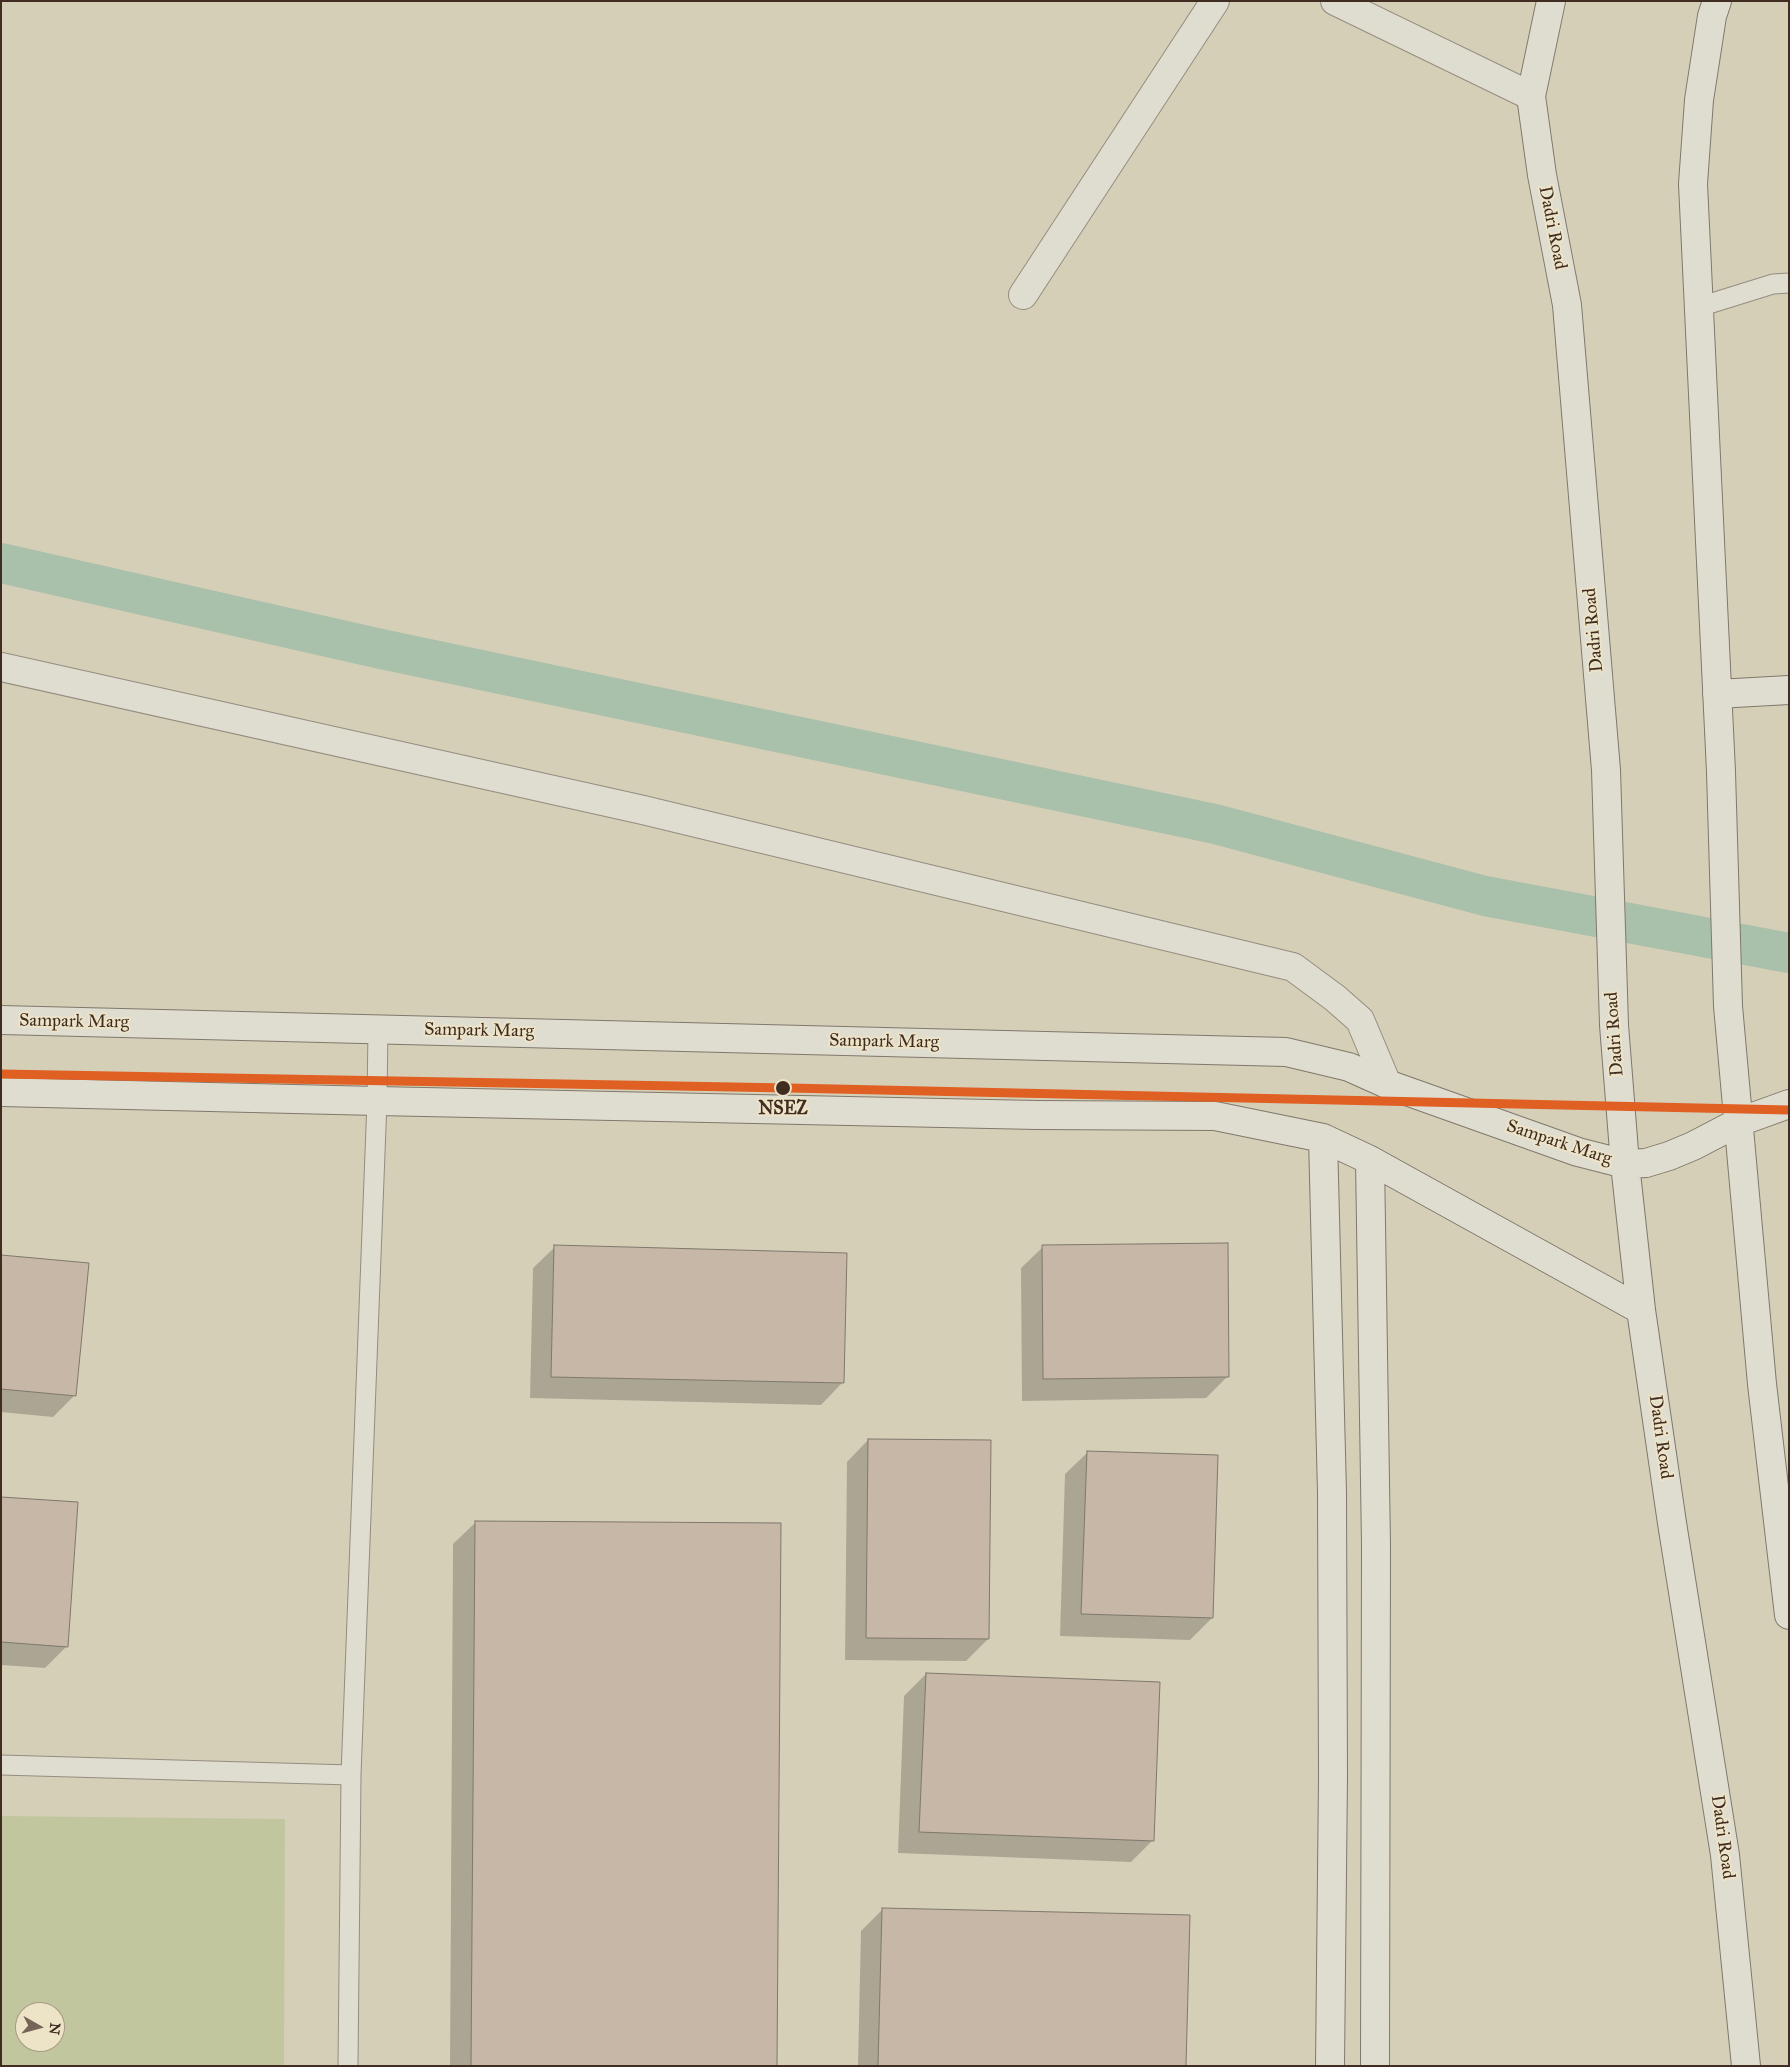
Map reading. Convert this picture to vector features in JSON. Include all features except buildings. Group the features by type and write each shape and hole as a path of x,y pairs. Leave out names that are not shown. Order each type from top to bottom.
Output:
{"street":[{"path":"1023,295 1215,1"},
{"path":"1335,1 1531,96"},
{"name":"Dadri Road","path":"1551,1 1531,96 1542,175 1567,305 1606,770 1614,1025 1625,1164 1641,1310 1725,1855 1746,2066"},
{"path":"1717,1 1712,16 1699,100 1693,184 1721,772 1728,1006 1762,1384 1789,1616"},
{"path":"1,667 633,808 1293,967 1335,998 1360,1020 1387,1084"},
{"path":"1717,694 1789,690"},
{"name":"Sampark Marg","path":"1,1020 1286,1052 1349,1067 1387,1084 1578,1152 1625,1164 1646,1163 1669,1156 1739,1122 1789,1104"},
{"path":"1,1092 377,1102 1215,1116 1323,1138 1370,1160 1641,1310"},
{"path":"1323,1138 1332,1502 1333,1776 1330,2066"},
{"path":"1370,1160 1376,1545 1375,2066"}],"lane":[{"path":"1699,307 1773,284 1789,283"},
{"path":"348,2066 352,1775 377,1102 378,1029"},
{"path":"1,1765 352,1775"}],"green space":[{"path":"1,1816 285,1819 284,2066 1,2066"}],"waterway":[{"path":"1,563 381,649 1215,824 1485,896 1789,953"}],"transit line":[{"path":"1,1074 789,1088 1789,1110"}],"place":[{"name":"NSEZ","path":"783,1088"}]}
